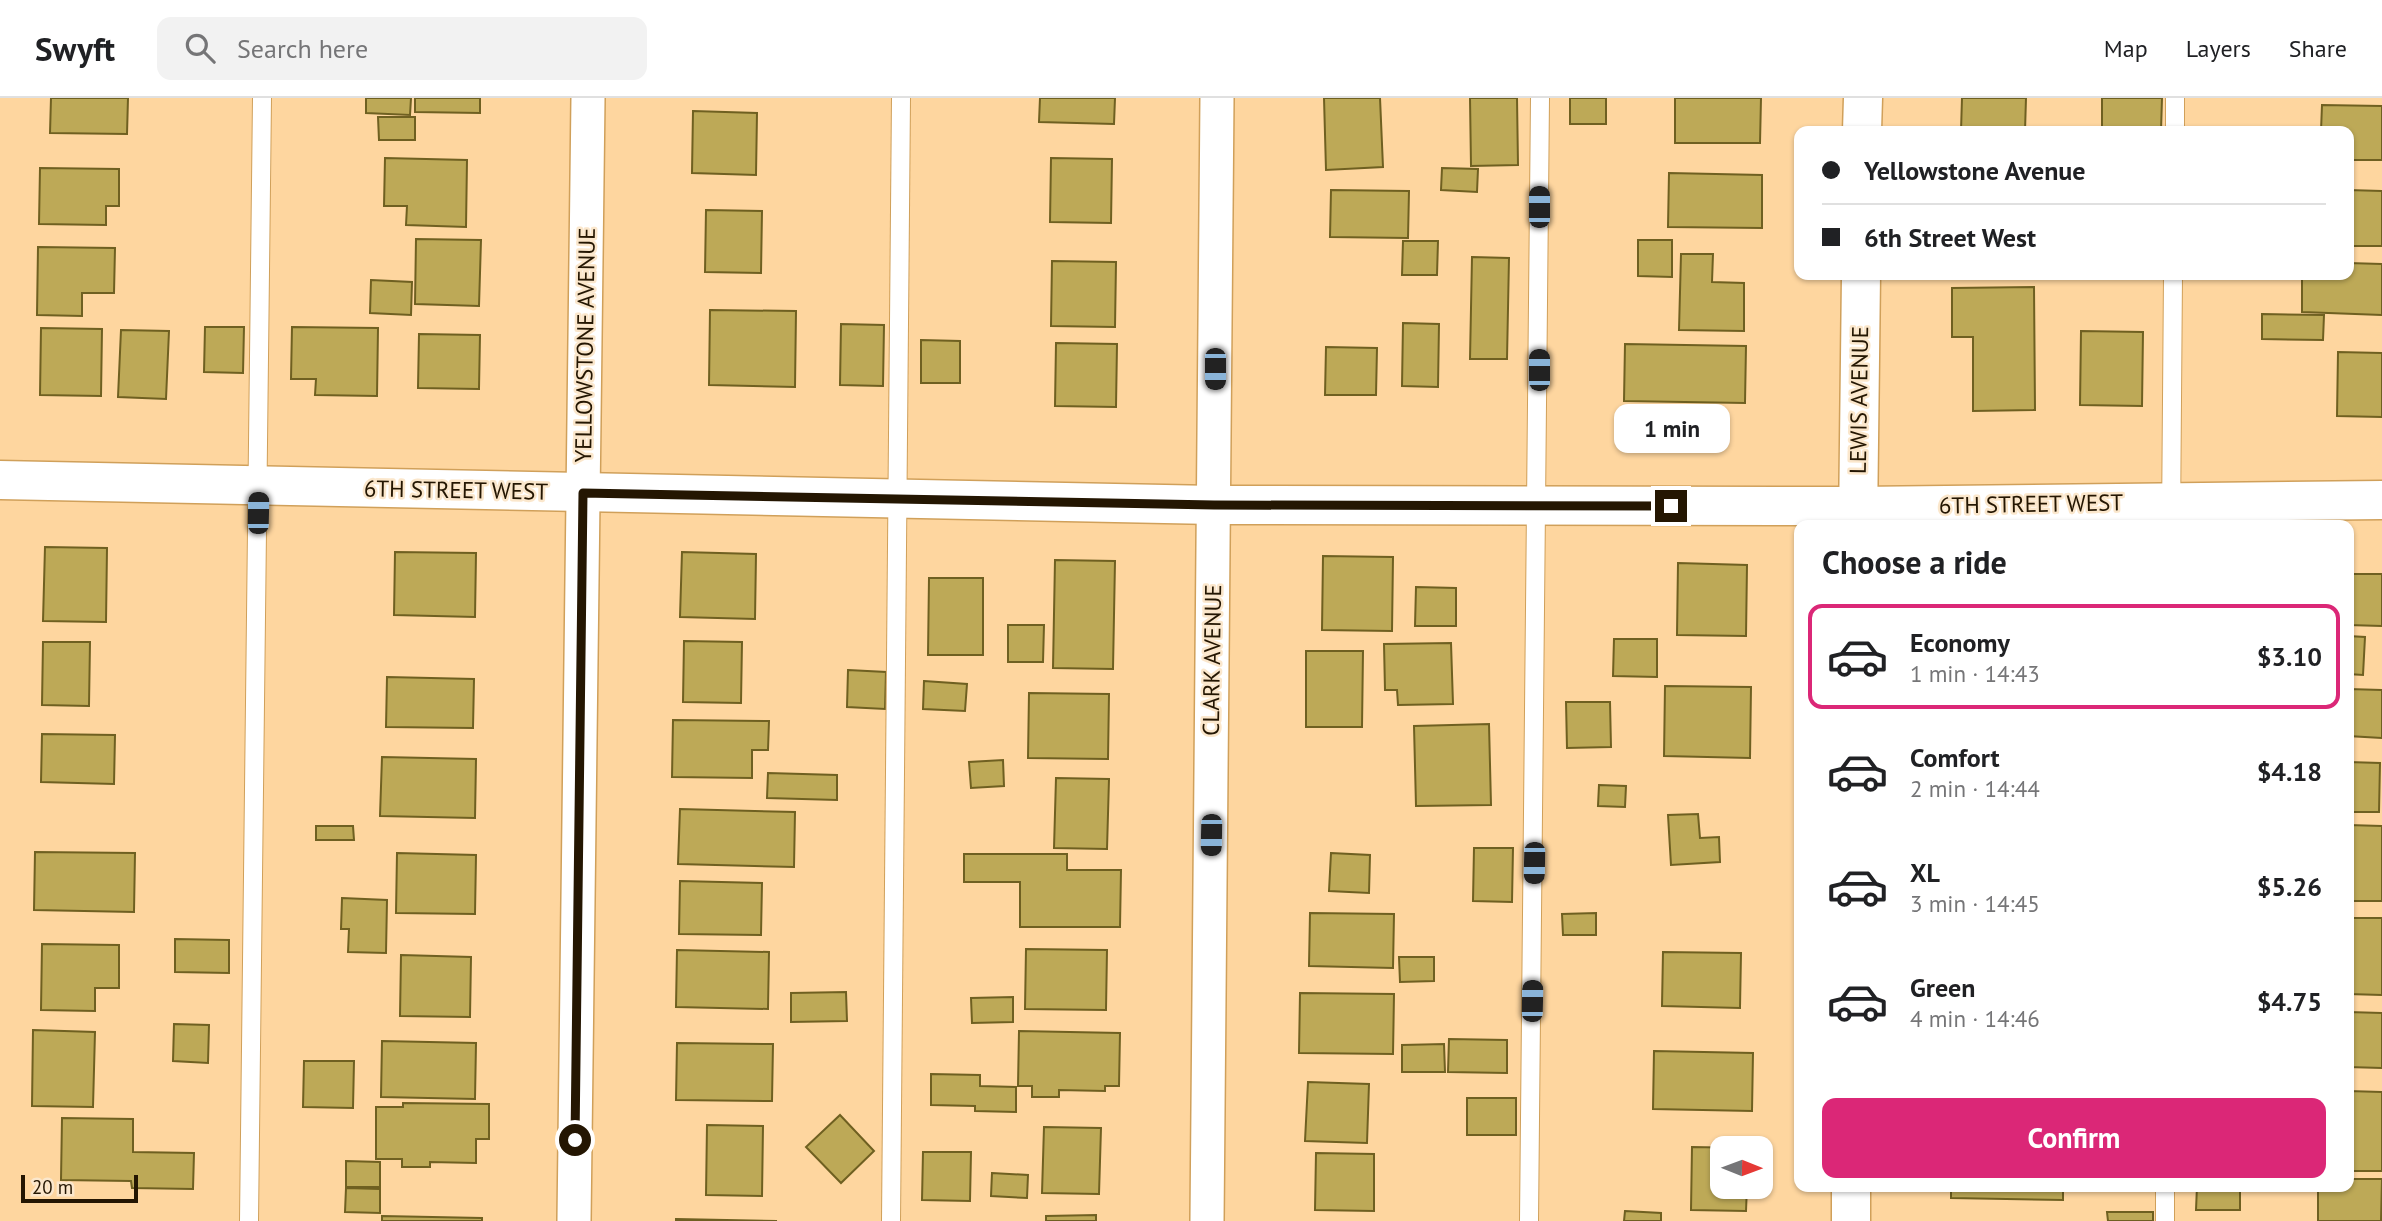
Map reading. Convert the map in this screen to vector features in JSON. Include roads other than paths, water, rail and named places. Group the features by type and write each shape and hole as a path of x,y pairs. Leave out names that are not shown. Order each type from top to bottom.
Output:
{"street":[{"name":"YELLOWSTONE AVENUE","path":"574,1221 588,98"},
{"name":"CLARK AVENUE","path":"1207,1221 1217,98"},
{"path":"1862,126 1863,98"},
{"name":"LEWIS AVENUE","path":"1858,516 1861,280"},
{"name":"6TH STREET WEST","path":"0,480 1214,505 1538,506 1858,516 2171,514 2382,500"},
{"path":"1851,1192 1851,1221"}],"lane":[{"path":"249,1221 262,98"},
{"path":"891,1221 901,98"},
{"path":"1529,1221 1540,98"},
{"path":"2175,98 2175,126"},
{"path":"2171,514 2174,280"},
{"path":"2165,1192 2165,1221"}]}
